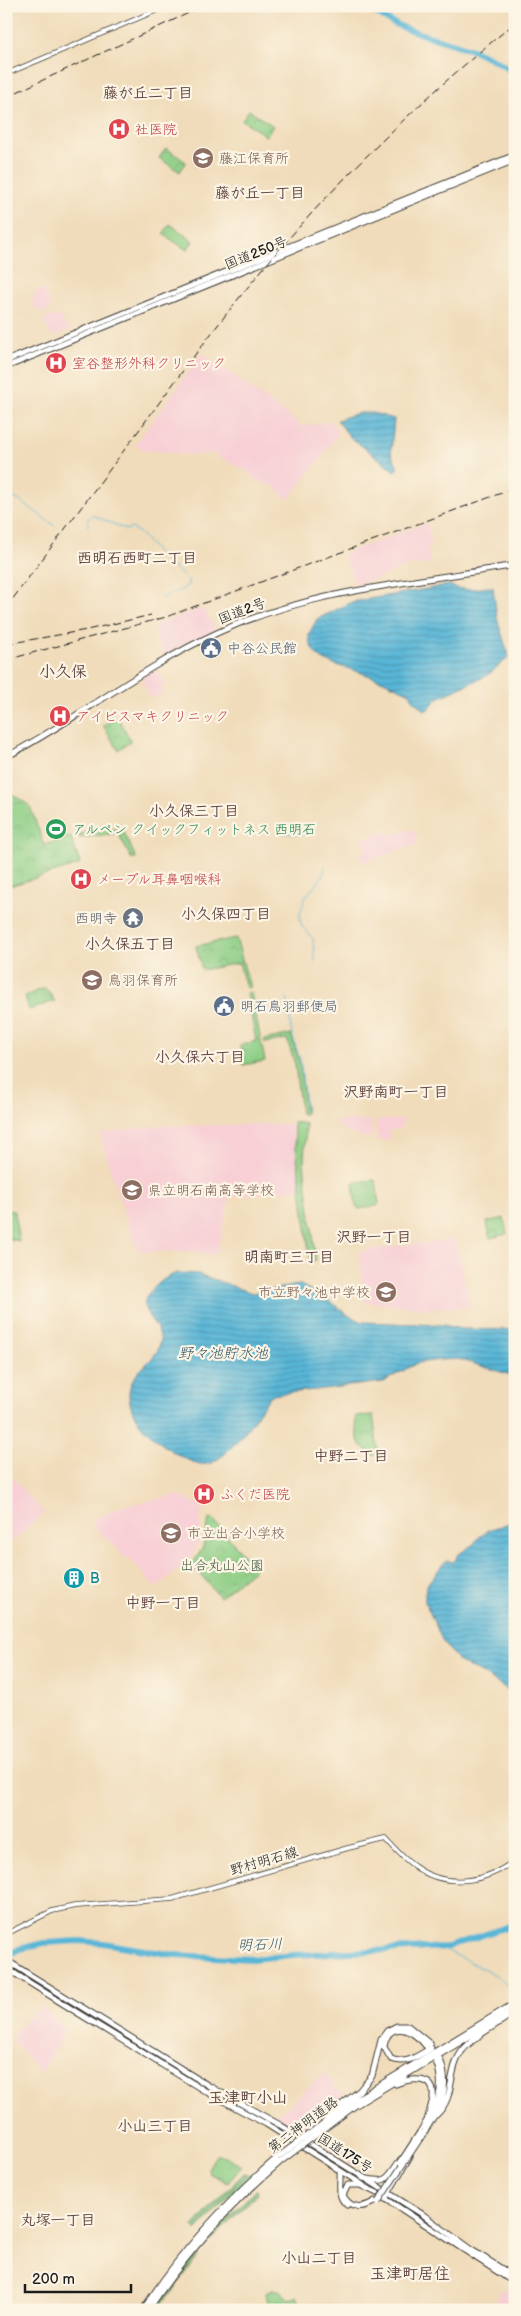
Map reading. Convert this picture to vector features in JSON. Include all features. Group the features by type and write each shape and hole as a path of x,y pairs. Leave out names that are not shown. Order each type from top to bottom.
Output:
{"highway":[{"name":"国道250号","path":"6,367 450,184 515,155"},
{"name":"国道250号","path":"6,361 450,184 515,160"},
{"name":"国道2号","path":"6,757 198,642 266,613 314,599 360,589 515,565"},
{"name":"国道175号","path":"6,1960 177,2067 280,2124 363,2178 515,2283"},
{"name":"国道175号","path":"6,1968 190,2082 266,2124 340,2172 377,2193 387,2196 515,2277"},
{"name":"第二神明道路","path":"279,2159 352,2102 389,2085 513,2010 515,2003"},
{"path":"436,2114 443,2109 449,2095 457,2061 462,2052 468,2044 513,2010"},
{"name":"第二神明道路","path":"146,2308 160,2283 191,2244 298,2140 352,2102 447,2042 513,2010"},
{"path":"352,2102 372,2076 380,2040 387,2030 397,2026 408,2026 428,2045 408,2030 400,2030 389,2034 385,2038 384,2047 391,2059 406,2062 436,2045 447,2042"},
{"path":"340,2172 339,2192 341,2200 351,2208 363,2210 374,2206 436,2114 446,2080 438,2060 441,2074 441,2093 427,2120"},
{"path":"389,2085 418,2079 427,2082 432,2088 434,2095 423,2132"},
{"path":"363,2178 377,2182 383,2180 400,2159 410,2152"},
{"path":"387,2196 406,2167 410,2152"},
{"path":"377,2193 354,2184 348,2185 343,2194 353,2206 368,2206 377,2202"},
{"name":"第二神明道路","path":"146,2308 195,2248 202,2235"}],"main road":[{"path":"6,74 167,6"},
{"name":"野村明石線","path":"6,1934 52,1911 75,1906 172,1899 348,1848 386,1839 416,1868 431,1876 447,1880 466,1881 487,1877 515,1860"}],"shaded area":[{"path":"38,288 44,290 50,303 46,314 35,308 31,302"},
{"path":"50,316 60,317 70,330 53,337 42,320"},
{"path":"202,353 303,427 329,421 335,426 338,433 337,437 289,499 273,486 256,480 247,471 211,453 196,455 144,450 135,445"},
{"path":"427,523 432,544 427,548 431,564 408,566 356,586 343,554"},
{"path":"203,608 216,630 186,643 165,657 157,643 154,625"},
{"path":"156,669 167,684 161,689 164,693 151,699 141,679"},
{"path":"415,829 417,845 362,862 359,855 365,851 362,839 388,831 389,835"},
{"path":"404,1119 401,1129 389,1130 389,1140 377,1140 376,1120"},
{"path":"370,1120 373,1137 359,1137 336,1126 336,1121"},
{"path":"292,1124 300,1189 230,1197 217,1253 212,1255 189,1251 145,1252 137,1250 100,1133 159,1126"},
{"path":"455,1239 471,1307 416,1308 365,1302 359,1251"},
{"path":"6,1470 44,1513 6,1547"},
{"path":"178,1495 203,1506 200,1520 201,1535 195,1550 185,1564 156,1588 130,1559 125,1558 118,1549 97,1531 92,1523 93,1520 123,1506"},
{"path":"43,2006 65,2030 41,2074 12,2039 24,2022"},
{"path":"324,2073 342,2093 342,2101 312,2125 307,2123 305,2126 288,2123 273,2115 283,2111"},
{"path":"335,2142 350,2147 353,2166 327,2150"},
{"path":"509,2284 515,2288 515,2310 495,2310 500,2289 505,2290"}],"green space":[{"path":"249,110 273,126 266,136 242,120"},
{"path":"166,148 186,162 180,172 159,158"},
{"path":"170,224 193,241 187,250 163,234"},
{"path":"118,718 131,741 118,750 103,725"},
{"path":"9,792 30,806 44,845 71,837 79,865 6,887 6,793"},
{"path":"122,828 136,858 131,858 118,833 80,838 77,835 78,834"},
{"path":"236,938 250,987 246,988 239,963 202,970 196,946"},
{"path":"45,988 55,1001 29,1010 25,996"},
{"path":"251,992 265,1061 243,1065 240,1045 256,1041 247,993"},
{"path":"291,1034 300,1064 305,1114 301,1114 295,1064 287,1039 265,1043 264,1040"},
{"path":"293,1122 306,1124 304,1163 316,1260 310,1262 297,1157"},
{"path":"376,1181 379,1204 359,1209 356,1207 353,1184 355,1182"},
{"path":"6,1211 14,1211 19,1241 6,1238"},
{"path":"504,1218 507,1234 490,1238 487,1222"},
{"path":"373,1415 378,1450 374,1456 359,1444 355,1419 356,1416"},
{"name":"出合丸山公園","path":"209,1519 213,1519 255,1569 220,1597 192,1565 203,1547"},
{"path":"216,2154 242,2166 228,2183 209,2173 208,2169"},
{"path":"244,2173 250,2175 196,2231 192,2227"},
{"path":"257,2188 258,2193 210,2242 207,2240"},
{"path":"198,2251 199,2256 158,2310 152,2310"},
{"path":"279,2290 289,2299 297,2296 301,2310 274,2310 268,2303 266,2293"}],"water":[{"path":"359,413 373,413 394,419 391,453 398,467 395,471 350,437 337,420"},
{"path":"449,585 460,589 493,587 497,618 509,657 488,675 438,698 427,710 424,710 414,701 410,693 377,678 325,660 314,651 310,643 309,634 317,619 352,602"},
{"name":"野々池貯水池","path":"177,1273 198,1274 252,1293 300,1285 326,1298 348,1315 362,1322 444,1325 461,1329 515,1330 515,1374 511,1375 458,1359 440,1360 417,1363 383,1382 271,1395 237,1442 220,1458 211,1463 194,1462 174,1452 147,1431 134,1415 129,1398 130,1386 138,1372 154,1356 160,1343 160,1335 157,1328 145,1309 147,1295 163,1280"},
{"path":"515,1522 515,1690 508,1690 480,1672 459,1662 443,1642 425,1602 425,1592 428,1583 446,1561 454,1562 459,1554 474,1544 477,1539 489,1530"}],"waterway":[{"path":"367,6 384,18 402,27 480,53 498,62 515,74"},
{"path":"6,493 28,506 56,527"},
{"path":"88,526 87,520 93,515 127,530 131,528 140,533 163,559 187,579 189,584 183,589 162,598"},
{"path":"281,833 309,835"},
{"path":"315,962 313,939 301,925 300,914 305,898 323,875 325,867"},
{"path":"287,998 292,1035 300,1059 306,1112"},
{"name":"明石川","path":"6,1957 19,1949 44,1943 79,1941 103,1943 174,1955 252,1959 448,1947 515,1924"},
{"path":"440,1947 499,1977 515,1994"}],"railway":[{"path":"6,97 204,6"},
{"path":"6,608 178,377 252,282 291,236 344,179 427,98 515,23"},
{"path":"6,660 166,617 515,488"},
{"path":"6,644 87,630 151,615"}],"place":[{"name":"社医院","path":"119,129"},
{"name":"藤江保育所","path":"203,158"},
{"name":"室谷整形外科クリニック","path":"56,363"},
{"name":"中谷公民館","path":"211,648"},
{"name":"アイビスマキクリニック","path":"60,716"},
{"name":"アルペン クイックフィットネス 西明石","path":"56,829"},
{"name":"メープル耳鼻咽喉科","path":"81,879"},
{"name":"西明寺","path":"133,918"},
{"name":"鳥羽保育所","path":"92,980"},
{"name":"明石鳥羽郵便局","path":"224,1006"},
{"name":"県立明石南高等学校","path":"132,1190"},
{"name":"市立野々池中学校","path":"386,1292"},
{"name":"ふくだ医院","path":"204,1494"},
{"name":"市立出合小学校","path":"171,1533"},
{"name":"B","path":"74,1578"}],"district":[{"name":"藤が丘二丁目","path":"148,93"},
{"name":"藤が丘一丁目","path":"260,193"},
{"name":"西明石西町二丁目","path":"137,558"},
{"name":"小久保","path":"63,672"},
{"name":"小久保三丁目","path":"194,811"},
{"name":"小久保四丁目","path":"226,914"},
{"name":"小久保五丁目","path":"130,944"},
{"name":"小久保六丁目","path":"200,1057"},
{"name":"沢野南町一丁目","path":"396,1092"},
{"name":"沢野一丁目","path":"374,1237"},
{"name":"明南町三丁目","path":"289,1257"},
{"name":"中野二丁目","path":"351,1456"},
{"name":"中野一丁目","path":"163,1603"},
{"name":"玉津町小山","path":"248,2098"},
{"name":"小山三丁目","path":"155,2126"},
{"name":"丸塚一丁目","path":"58,2220"},
{"name":"小山二丁目","path":"319,2258"},
{"name":"玉津町居住","path":"410,2274"}]}
